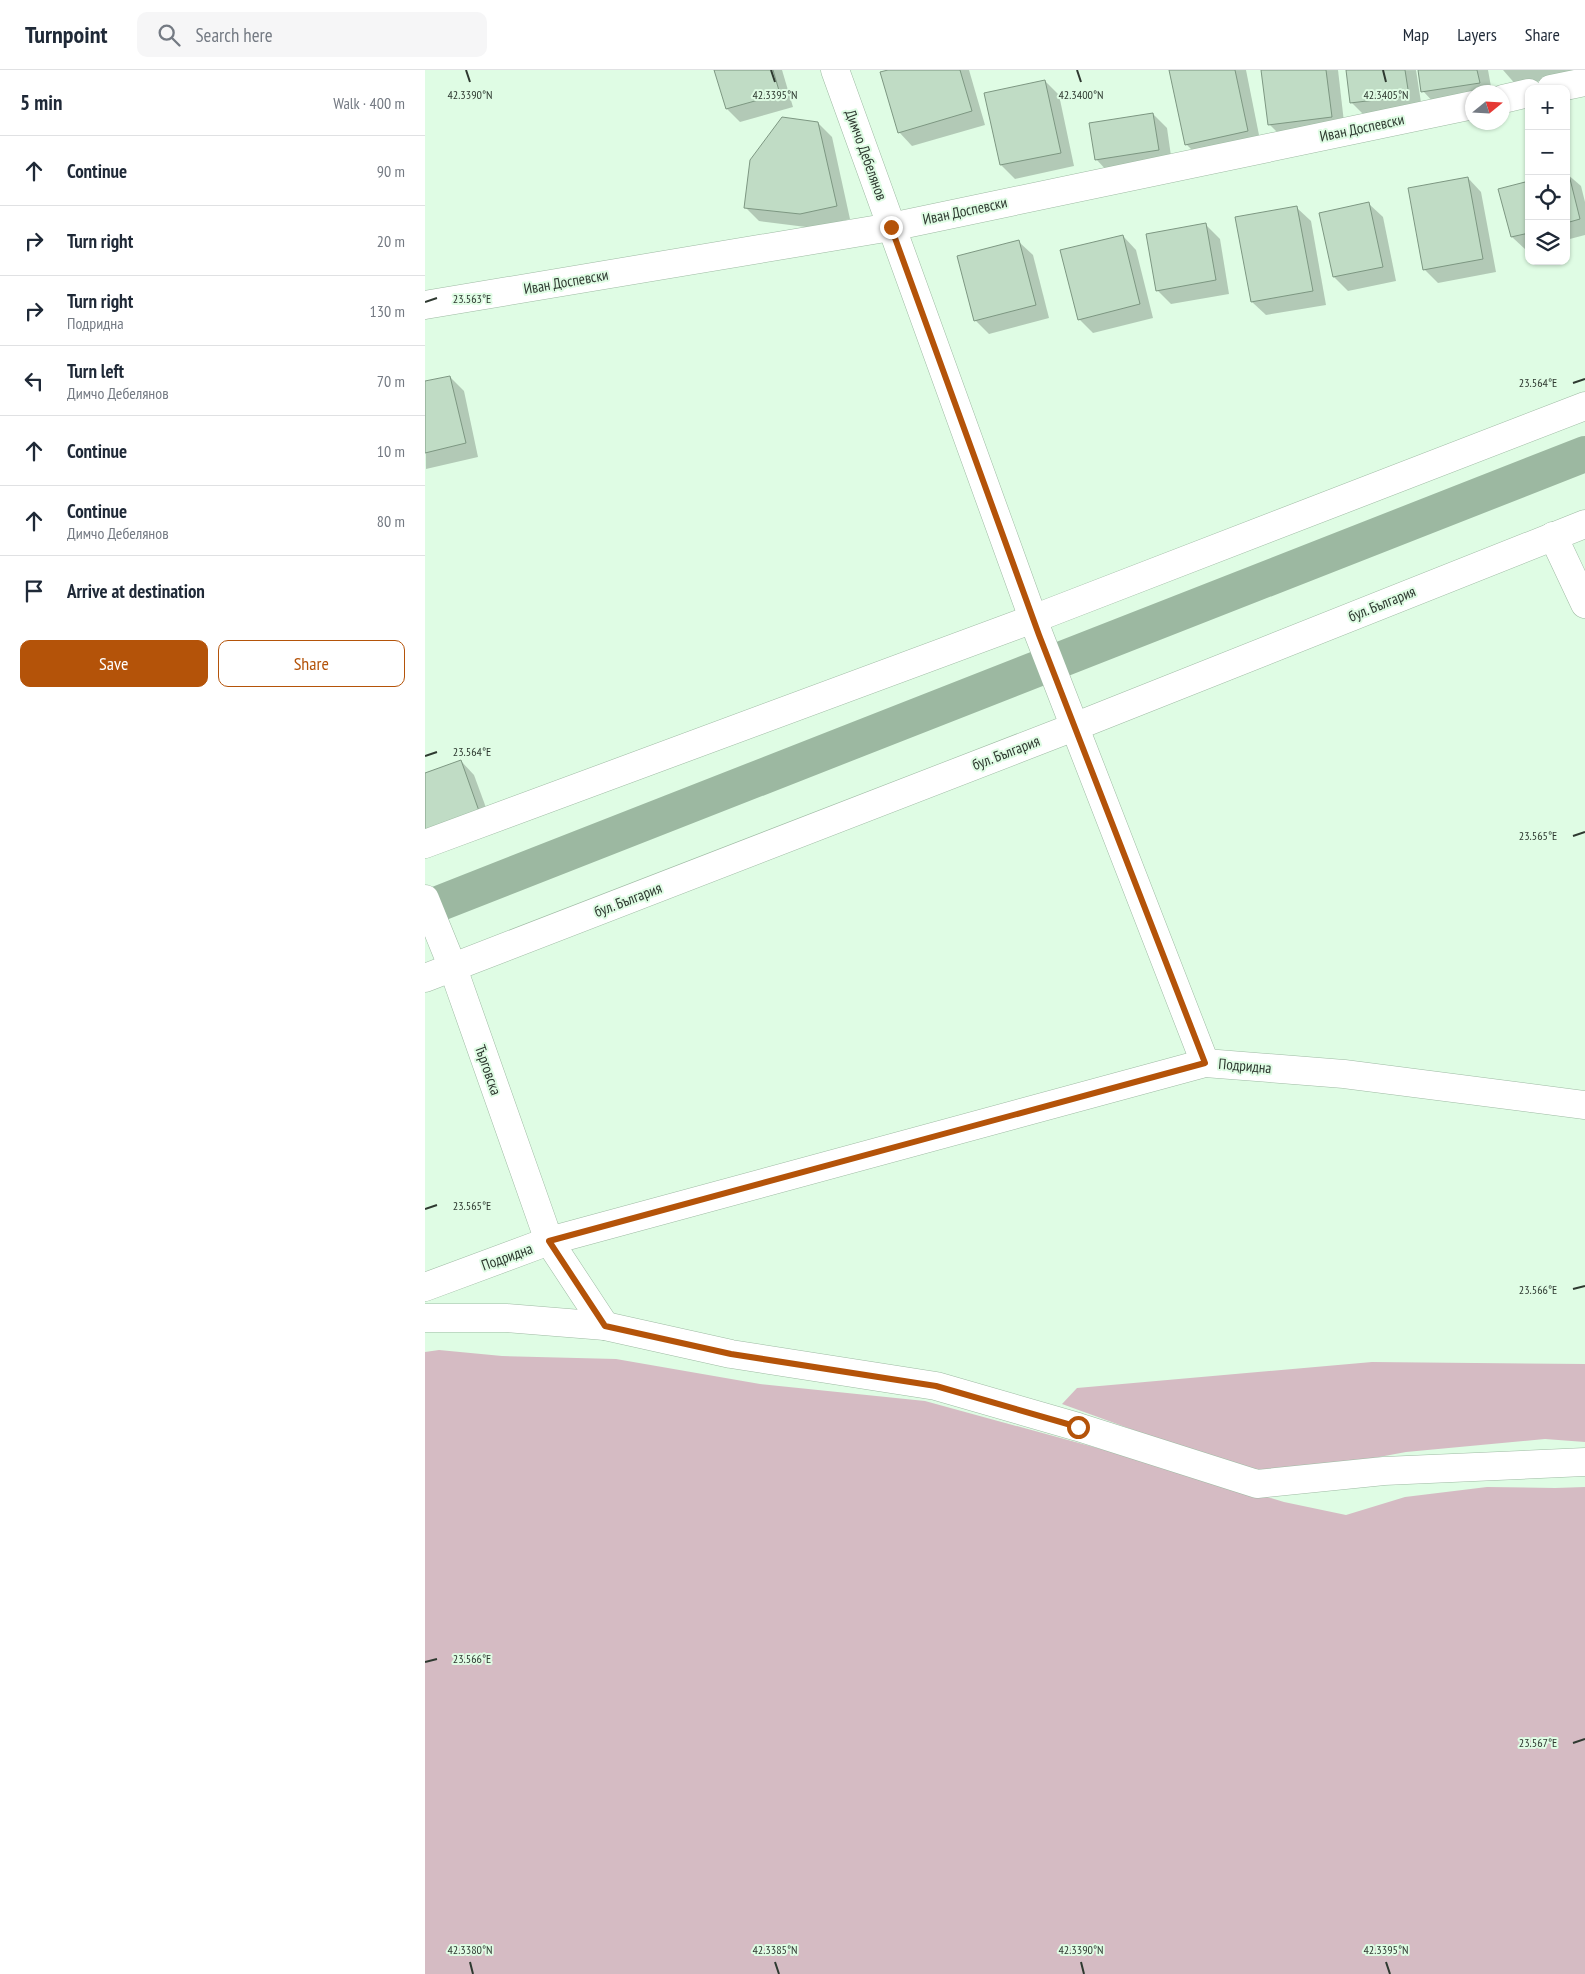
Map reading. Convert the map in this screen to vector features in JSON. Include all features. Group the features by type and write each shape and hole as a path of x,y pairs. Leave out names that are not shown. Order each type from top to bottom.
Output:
{"street":[{"name":"Димчо Дебелянов","path":"835,70 1036,627 1074,727"},
{"path":"1570,85 1585,82"},
{"path":"1510,97 1525,94"},
{"name":"Иван Доспевски","path":"425,305 891,227 1465,107"},
{"path":"425,844 1036,627 1585,406"},
{"name":"бул. България","path":"425,978 1074,727 1585,524"},
{"path":"1553,536 1585,604"},
{"path":"1074,727 1205,1063"},
{"name":"Търговска","path":"425,899 453,968 549,1241 605,1326"},
{"name":"Подридна","path":"425,1287 549,1241 1205,1063 1344,1074 1585,1105"},
{"path":"425,1318 506,1318 605,1326 731,1354 936,1386 1078,1427 1257,1484 1384,1471 1585,1462"}],"shaded area":[{"path":"439,1350 502,1356 616,1359 760,1384 925,1401 1152,1463 1284,1502 1346,1515 1405,1497 1487,1487 1585,1487 1585,1974 425,1974 425,1352"},
{"path":"1372,1362 1585,1364 1585,1442 1545,1439 1406,1452 1266,1478 1062,1404 1077,1388"}],"building":[{"path":"714,70 773,70 780,94 726,109"},
{"path":"888,70 960,70 972,111 898,133 880,72"},
{"path":"1169,70 1235,70 1248,131 1185,145"},
{"path":"1261,70 1326,70 1332,117 1268,125"},
{"path":"1346,70 1405,70 1409,96 1350,103"},
{"path":"1418,70 1477,70 1480,83 1421,92"},
{"path":"1045,80 1061,153 1000,165 984,93"},
{"path":"1153,113 1159,150 1095,160 1089,123"},
{"path":"782,117 818,122 837,206 800,214 744,208 750,160"},
{"path":"1468,177 1483,259 1423,270 1408,188"},
{"path":"1570,179 1580,219 1570,222"},
{"path":"1525,182 1525,234 1511,237 1498,189"},
{"path":"1369,202 1383,267 1333,277 1319,213"},
{"path":"1297,206 1313,291 1251,302 1235,217"},
{"path":"1206,223 1216,280 1156,291 1146,234"},
{"path":"1123,235 1140,304 1078,320 1060,250"},
{"path":"1019,240 1036,305 974,321 957,256"},
{"path":"450,376 466,443 425,453 425,381"},
{"path":"461,760 479,811 425,830 425,773"}],"waterway":[{"path":"425,909 1585,454"}],"route":[{"path":"891,227 1039,635 1205,1063 549,1241 605,1326 731,1354 936,1386 1078,1427"}]}
